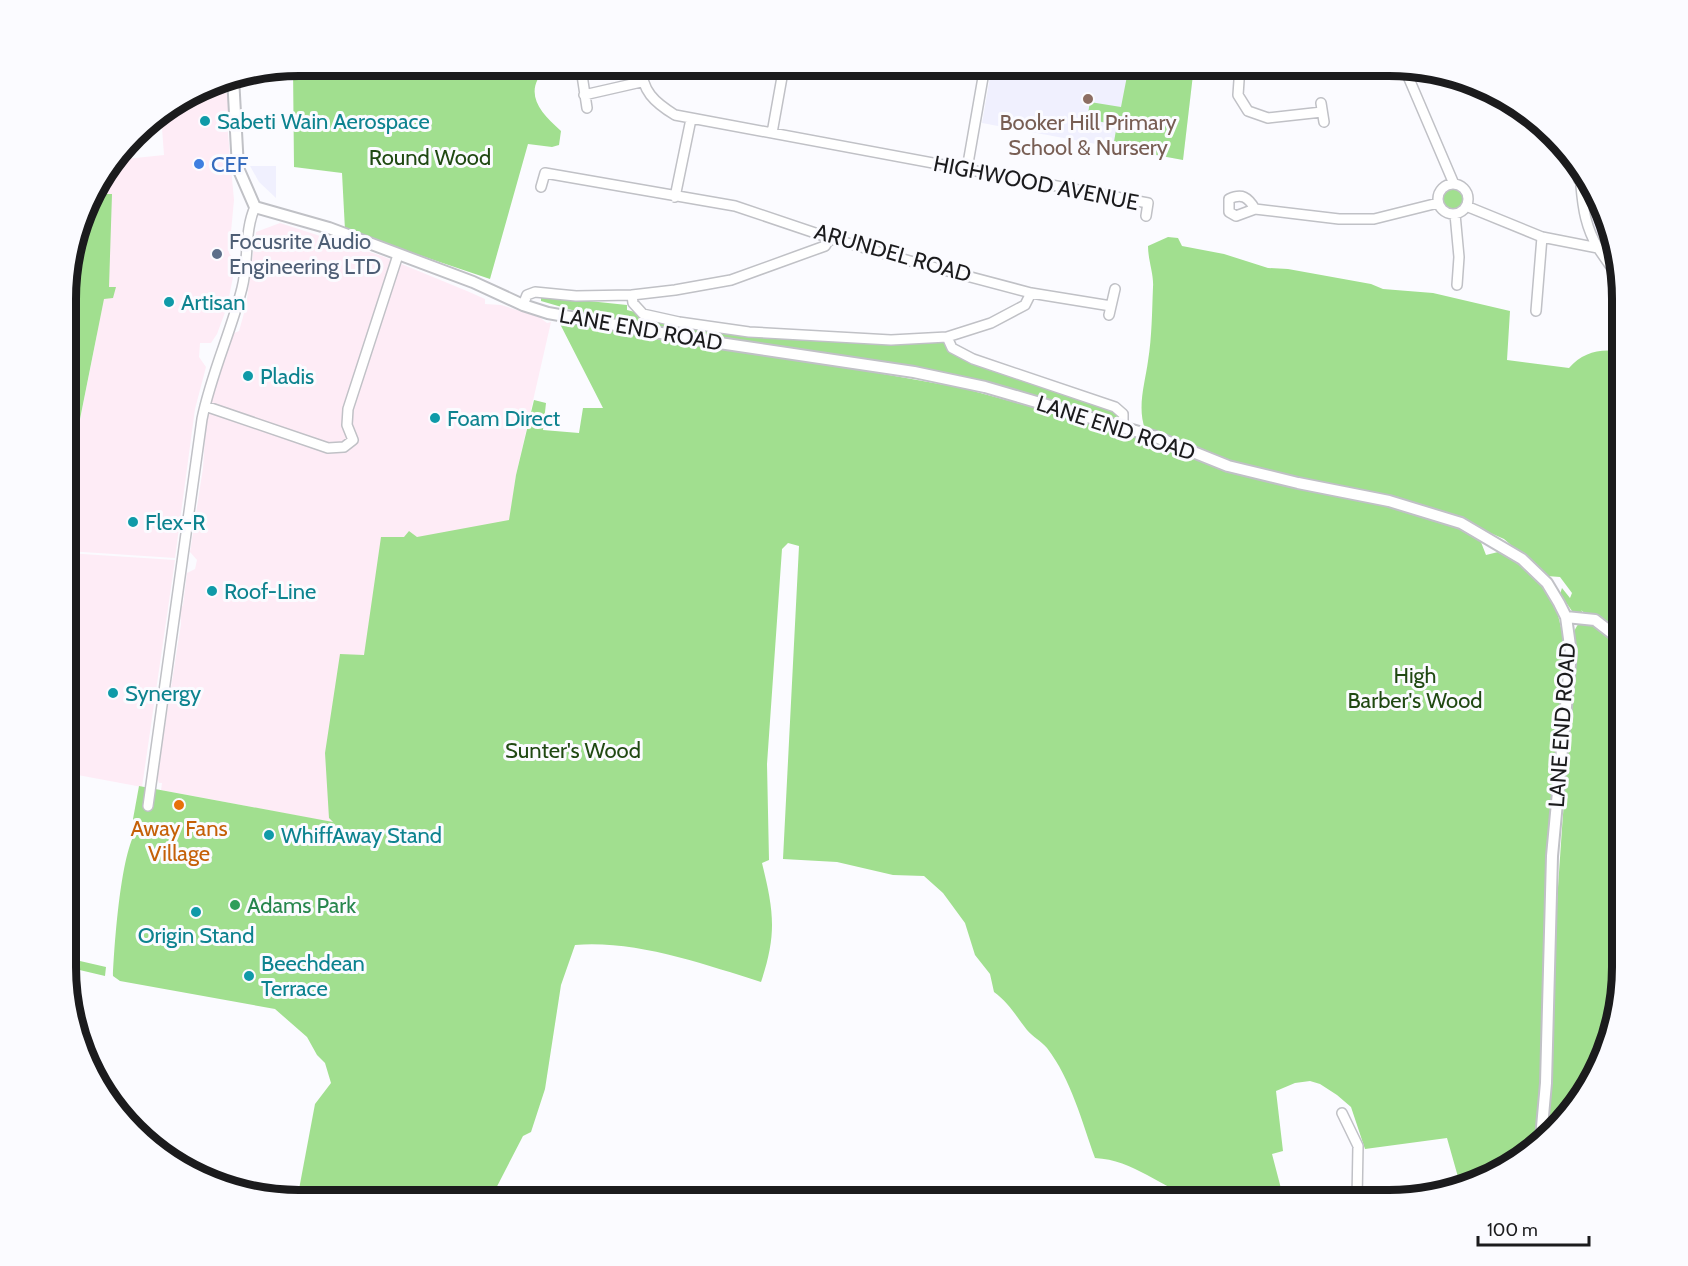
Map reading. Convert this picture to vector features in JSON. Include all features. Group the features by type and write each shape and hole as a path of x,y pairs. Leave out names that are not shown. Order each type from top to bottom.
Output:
{"street":[{"path":"582,76 587,108"},
{"path":"584,95 641,82 641,76"},
{"path":"772,133 782,76"},
{"path":"967,169 983,76"},
{"path":"1239,76 1238,94 1248,111 1268,118 1322,113"},
{"path":"1409,77 1454,184 1466,192 1466,206"},
{"name":"HIGHWOOD AVENUE","path":"641,82 654,102 675,115 1148,203 1146,216"},
{"path":"148,806 205,406 242,286 248,259 248,222 255,207 238,168 234,86"},
{"path":"675,197 691,119"},
{"name":"ARUNDEL ROAD","path":"541,187 544,173 735,206 830,238 1031,293 1110,311 1115,289"},
{"path":"1579,183 1589,232 1609,263"},
{"path":"1454,184 1444,187 1440,192 1438,203 1444,212 1455,214 1466,206"},
{"path":"1255,209 1339,219 1374,219 1438,203"},
{"path":"1466,206 1542,237 1587,244 1598,248"},
{"name":"LANE END ROAD","path":"255,207 329,228 480,285 523,305 561,316 957,380 1058,407 1123,429 1156,437 1228,466 1389,501 1461,523 1494,540 1522,559 1547,583 1566,617 1570,636 1570,669 1552,856 1546,1083 1542,1128"},
{"path":"1455,214 1459,257 1457,285"},
{"path":"1536,310 1542,237"},
{"path":"523,305 527,295 535,292 576,296 632,295 731,280 825,246 830,238"},
{"path":"205,406 328,448 344,447 353,440 347,425 348,409 398,255"},
{"path":"632,295 633,303 643,314 749,332 891,340 947,337 991,323 1025,305 1031,293"},
{"path":"947,337 952,348 973,359 1115,407 1123,414 1123,429"},
{"path":"1566,617 1595,620 1612,633"},
{"path":"1342,1113 1358,1146 1357,1190"}],"shaded area":[{"name":"Booker Hill Primary School & Nursery","path":"990,76 1193,76 1183,160 982,123"},
{"path":"228,93 228,134 234,200 229,253 236,262 227,307 217,334 211,343 200,343 199,357 206,367 195,409 175,558 76,552 76,440 97,335 77,288 84,241 99,201 126,159 164,155 162,124 188,106 212,94"},
{"path":"250,166 276,166 276,198 259,182"},
{"path":"1588,200 1595,214 1606,249 1593,229 1586,202"},
{"path":"280,223 382,256 485,299 485,304 501,305 539,317 547,323 551,322 516,475 508,531 358,827 161,790 162,783 159,783 157,777 181,624 180,609 183,605 187,573 195,569 197,560 190,552 203,468 206,420 232,334 239,331 246,306 256,232"},
{"path":"76,554 175,560 142,787 76,775"}],"green space":[{"name":"Round Wood","path":"293,76 540,76 536,84 536,100 546,116 561,131 559,145 552,147 528,144 490,279 345,230 342,173 294,167"},
{"path":"1127,76 1193,76 1183,160 1113,147 1117,125 1087,119 1090,102 1121,107"},
{"path":"107,186 107,194 112,194 109,287 116,287 113,298 104,299 76,439 78,270 88,228"},
{"path":"1453,186 1461,190 1465,198 1461,206 1453,210 1445,206 1441,198 1445,190"},
{"path":"1168,237 1178,238 1182,246 1224,254 1268,268 1288,269 1371,284 1383,289 1433,293 1510,311 1507,360 1569,368 1586,355 1600,351 1612,351 1612,967 1610,996 1604,1025 1589,1065 1574,1091 1546,1124 1558,893 1576,653 1574,631 1587,615 1581,610 1584,614 1572,611 1560,594 1562,588 1570,598 1572,593 1560,577 1547,576 1504,539 1461,520 1214,458 1145,429 1142,395 1150,343 1153,287 1148,246"},
{"path":"541,296 627,305 627,310 666,319 783,338 862,342 941,340 949,347 1092,401 1118,413 1117,419 952,376 627,326 541,301"},
{"path":"562,318 617,331 962,388 1410,510 1479,537 1486,555 1502,551 1543,585 1556,607 1567,652 1549,847 1542,1063 1537,1133 1500,1160 1458,1178 1447,1138 1365,1149 1351,1107 1320,1084 1310,1081 1295,1083 1276,1091 1283,1151 1272,1154 1281,1190 1175,1190 1135,1169 1095,1158 1063,1073 1047,1048 1029,1032 1008,1005 994,992 990,974 975,955 965,923 943,893 924,876 893,875 837,862 783,859 799,546 788,543 782,549 767,764 769,860 762,863 771,910 772,936 761,982 693,961 645,950 598,944 575,945 561,985 545,1089 531,1132 523,1136 495,1190 299,1190 315,1104 331,1083 325,1063 317,1055 307,1037 275,1009 120,981 113,976 123,874 127,854 139,828 133,819 139,786 333,822 329,818 325,753 340,654 364,655 381,537 404,537 409,531 417,537 509,520 516,475 534,400 546,403 543,430 579,433 583,408 603,408 558,320 563,322"},
{"path":"76,960 106,967 105,976 76,969"}],"place":[{"name":"Booker Hill Primary School & Nursery","path":"1088,99"},
{"name":"Sabeti Wain Aerospace","path":"205,121"},
{"name":"CEF","path":"199,164"},
{"name":"Focusrite Audio Engineering LTD","path":"217,254"},
{"name":"Artisan","path":"169,302"},
{"name":"Pladis","path":"248,376"},
{"name":"Foam Direct","path":"435,418"},
{"name":"Flex-R","path":"133,522"},
{"name":"Roof-Line","path":"212,591"},
{"name":"Synergy","path":"113,693"},
{"name":"Away Fans Village","path":"179,805"},
{"name":"WhiffAway Stand","path":"269,835"},
{"name":"Adams Park","path":"235,905"},
{"name":"Origin Stand","path":"196,912"},
{"name":"Beechdean Terrace","path":"249,976"}],"park label":[{"name":"High Barber's Wood","path":"1415,688"},
{"name":"Sunter's Wood","path":"573,750"}]}
